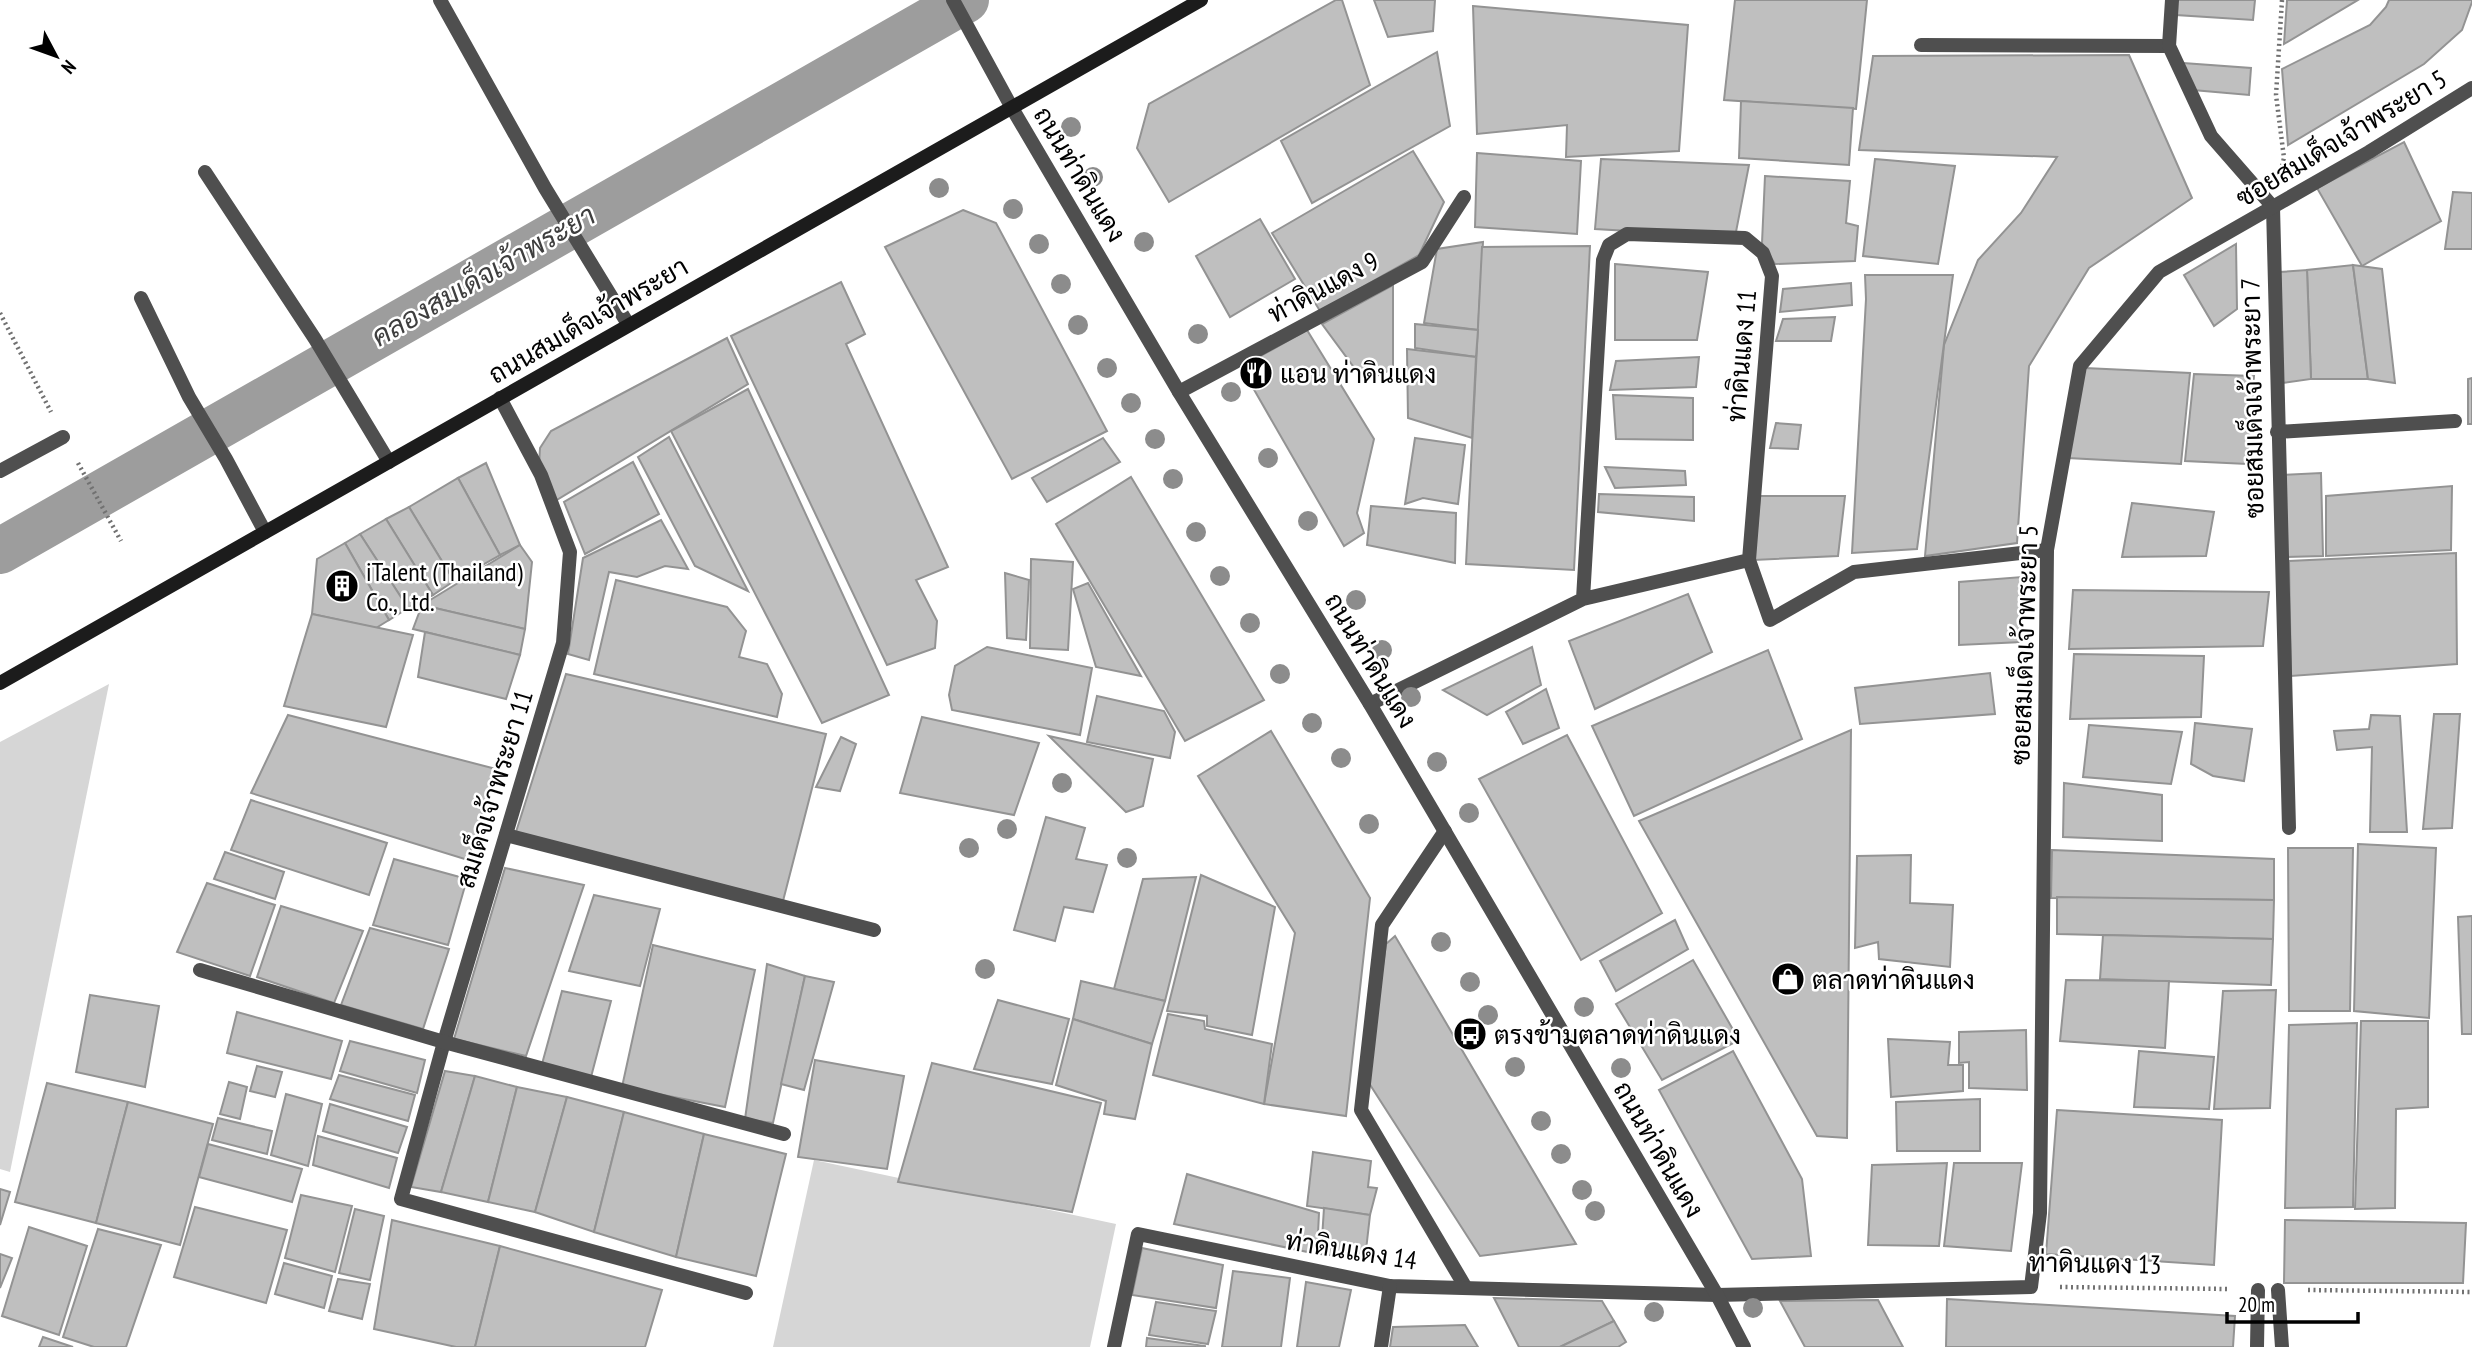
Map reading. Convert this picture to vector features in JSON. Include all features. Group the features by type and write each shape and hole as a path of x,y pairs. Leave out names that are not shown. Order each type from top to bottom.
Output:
{"main road":[{"name":"ถนนสมเด็จเจ้าพระยา","path":"0,683 1201,0"}],"street":[{"path":"440,0 545,188 628,324"},
{"name":"ถนนท่าดินแดง","path":"953,0 1012,108 1179,391 1370,704 1717,1295 1744,1347"},
{"path":"2172,0 2169,46 2211,136 2273,208"},
{"path":"1921,45 2169,46"},
{"name":"ซอยสมเด็จเจ้าพระยา 5","path":"2031,1287 2040,1213 2047,550 2080,366 2159,272 2369,152 2472,88"},
{"path":"205,172 316,339 389,462"},
{"name":"ท่าดินแดง 9","path":"1179,391 1422,262 1464,197"},
{"name":"ซอยสมเด็จเจ้าพระยา 7","path":"2273,208 2289,828"},
{"name":"ท่าดินแดง 11","path":"1583,599 1603,260 1609,245 1628,234 1745,238 1763,253 1772,276 1749,560"},
{"path":"141,298 189,397 226,458 265,532"},
{"name":"สมเด็จเจ้าพระยา 11","path":"500,398 541,475 570,552 564,643 444,1042 401,1199 746,1293"},
{"path":"2277,432 2455,421"},
{"path":"0,471 63,437"},
{"path":"1370,704 1583,599 1749,560 1770,620 1854,572 2047,550"},
{"path":"1445,831 1382,925 1361,1110 1466,1288"},
{"path":"506,835 874,930"},
{"path":"200,970 444,1042 785,1134"},
{"name":"ท่าดินแดง 14","path":"1114,1347 1138,1234 1390,1286 1717,1295"},
{"path":"1381,1347 1390,1286"},
{"name":"ท่าดินแดง 13","path":"1717,1295 2031,1287"},
{"path":"2256,1347 2258,1290"},
{"path":"2278,1290 2282,1347"}],"path":[{"path":"2273,208 2284,158 2276,95 2282,0"},
{"path":"0,313 63,437 120,538"},
{"name":"ท่าดินแดง 13","path":"2031,1287 2258,1290"},
{"path":"2278,1290 2472,1292"}],"shaded area":[{"path":"109,684 10,1172 0,1169 0,742"},
{"path":"814,1160 1116,1224 1090,1347 773,1347"}],"building":[{"path":"1336,0 1342,0 1370,85 1169,202 1137,148 1149,104"},
{"path":"1374,0 1435,0 1433,31 1388,37"},
{"path":"1735,0 1867,0 1856,109 1724,100"},
{"path":"2176,0 2255,0 2253,20 2176,15"},
{"path":"2287,0 2358,0 2284,44"},
{"path":"2389,0 2472,2 2462,30 2424,64 2288,145 2282,69 2370,25"},
{"path":"1473,6 1688,25 1679,151 1566,157 1567,125 1477,134"},
{"path":"1437,52 1450,126 1312,203 1281,141"},
{"path":"2129,55 2192,198 2089,268 2029,366 2017,543 1925,556 1944,345 1978,260 2021,213 2057,157 1859,150 1873,56"},
{"path":"2183,63 2251,68 2249,95 2193,90"},
{"path":"1741,101 1853,108 1849,165 1739,158"},
{"path":"2404,142 2441,221 2362,266 2317,188"},
{"path":"1413,151 1444,202 1419,255 1320,311 1272,233"},
{"path":"1477,153 1581,161 1577,234 1475,227"},
{"path":"1601,159 1749,165 1735,237 1595,229"},
{"path":"1875,159 1955,166 1938,264 1863,256"},
{"path":"1765,176 1850,181 1846,223 1858,226 1855,261 1775,264 1762,243"},
{"path":"2453,192 2472,193 2472,249 2445,249"},
{"path":"963,210 996,223 1107,431 1012,479 885,247"},
{"path":"1260,219 1295,279 1230,317 1196,256"},
{"path":"1483,242 1478,330 1424,323 1437,249"},
{"path":"2236,244 2237,309 2214,326 2184,275"},
{"path":"1590,246 1574,570 1466,564 1482,247"},
{"path":"1615,264 1708,272 1697,340 1615,340"},
{"path":"2353,265 2368,379 2311,379 2307,270"},
{"path":"2353,265 2382,269 2395,383 2368,379"},
{"path":"2307,270 2311,379 2282,383 2280,272"},
{"path":"1865,275 1953,275 1917,549 1852,553 1866,299"},
{"path":"841,282 865,334 846,344 948,567 916,580 937,621 935,648 887,665 731,336"},
{"path":"1851,283 1852,305 1780,312 1783,289"},
{"path":"1393,285 1393,369 1364,381 1322,324"},
{"path":"1835,317 1831,341 1776,341 1783,319"},
{"path":"1415,324 1478,330 1476,357 1415,348"},
{"path":"1307,330 1374,439 1357,513 1364,533 1344,546 1241,367"},
{"path":"727,338 748,384 555,501 539,466 540,448 551,431"},
{"path":"1407,349 1476,357 1472,438 1408,418"},
{"path":"1699,357 1696,387 1610,390 1616,361"},
{"path":"2085,368 2190,373 2181,464 2068,458"},
{"path":"2194,374 2254,376 2247,464 2185,461"},
{"path":"2472,378 2472,424 2468,424 2468,379"},
{"path":"748,389 889,695 822,723 671,431"},
{"path":"1613,395 1693,398 1693,440 1616,439"},
{"path":"1776,423 1801,425 1798,449 1770,448"},
{"path":"669,437 748,591 695,566 638,457"},
{"path":"1103,438 1120,462 1047,502 1032,478"},
{"path":"1415,438 1465,445 1458,504 1423,498 1405,504"},
{"path":"633,462 659,514 585,554 564,502"},
{"path":"486,463 520,545 500,555 458,478"},
{"path":"1605,467 1685,471 1686,485 1615,488"},
{"path":"2321,473 2323,556 2283,557 2283,475"},
{"path":"1131,477 1264,700 1185,741 1056,524"},
{"path":"458,478 500,555 454,581 409,507"},
{"path":"2452,486 2451,550 2326,556 2326,496"},
{"path":"1599,494 1694,497 1694,521 1598,512"},
{"path":"1760,496 1845,496 1838,556 1754,560"},
{"path":"2132,503 2214,512 2206,556 2122,557"},
{"path":"1371,506 1456,513 1455,563 1367,545"},
{"path":"409,507 454,581 433,595 386,519"},
{"path":"386,519 433,595 408,608 360,534"},
{"path":"661,520 688,569 665,566 637,577 609,572 589,660 568,654 583,558"},
{"path":"360,534 408,608 389,620 345,543"},
{"name":"iTalent (Thailand) Co., Ltd.","path":"345,543 389,620 376,628 312,614 317,559"},
{"path":"520,545 532,562 525,629 422,605"},
{"path":"2456,553 2457,664 2291,676 2289,561"},
{"path":"1031,559 1073,562 1068,650 1030,648"},
{"path":"1005,573 1029,580 1026,640 1007,638"},
{"path":"2022,577 2022,642 1959,645 1959,582"},
{"path":"616,580 727,607 746,631 739,657 767,664 782,694 777,717 594,674"},
{"path":"1088,583 1141,676 1096,667 1073,589"},
{"path":"2073,590 2269,592 2263,646 2069,649"},
{"path":"1688,594 1712,652 1595,709 1569,641"},
{"path":"422,605 525,629 520,655 413,629"},
{"path":"312,614 413,635 386,727 284,706"},
{"path":"425,632 520,655 506,699 418,677"},
{"path":"987,647 1092,668 1080,735 952,710 949,695 955,666"},
{"path":"1532,647 1541,685 1487,715 1443,690"},
{"path":"1768,650 1802,739 1634,816 1592,726"},
{"path":"2074,654 2204,656 2201,717 2070,719"},
{"path":"1990,673 1995,714 1860,724 1855,688"},
{"path":"566,674 826,734 783,901 516,832"},
{"path":"1546,689 1559,728 1523,744 1506,712"},
{"path":"1097,696 1164,711 1175,732 1170,758 1087,742"},
{"path":"2434,714 2460,714 2452,828 2423,829"},
{"path":"288,715 496,769 468,860 251,793"},
{"path":"2371,715 2400,716 2407,832 2370,832 2372,747 2337,750 2334,731 2369,729"},
{"path":"922,717 1039,743 1014,815 900,793"},
{"path":"2195,723 2252,729 2244,781 2213,776 2191,764"},
{"path":"2089,725 2182,732 2171,784 2083,777"},
{"name":"ตลาดท่าดินแดง","path":"1851,730 1847,1138 1817,1136 1639,821"},
{"path":"1271,731 1370,898 1346,1116 1264,1104 1295,933 1198,776"},
{"path":"1567,735 1662,913 1581,960 1479,779"},
{"path":"1049,736 1153,759 1143,806 1126,812"},
{"path":"841,737 856,744 840,791 816,787"},
{"path":"2064,783 2162,795 2162,841 2063,837"},
{"path":"251,800 387,843 369,895 231,850"},
{"path":"1046,817 1085,828 1076,859 1107,865 1093,912 1064,907 1055,941 1014,930"},
{"path":"2358,844 2436,848 2429,1018 2354,1011"},
{"path":"2288,848 2353,848 2350,1011 2289,1011"},
{"path":"2052,850 2274,859 2274,900 2051,898"},
{"path":"225,852 284,872 275,899 214,879"},
{"path":"1911,855 1910,903 1953,905 1950,967 1879,959 1878,942 1855,948 1857,856"},
{"path":"394,859 467,879 448,945 373,925"},
{"path":"505,868 584,885 526,1056 454,1039"},
{"path":"1201,875 1275,907 1252,1035 1207,1026 1207,1016 1167,1011"},
{"path":"1196,877 1165,1001 1114,989 1143,879"},
{"path":"207,883 275,905 250,976 177,952"},
{"path":"594,895 660,909 640,986 569,971"},
{"path":"2057,897 2274,900 2273,939 2057,934"},
{"path":"281,906 363,931 334,1003 257,977"},
{"path":"2472,916 2472,1034 2462,1034 2458,917"},
{"path":"1675,920 1688,949 1616,991 1600,961"},
{"path":"370,928 449,949 423,1029 341,1005"},
{"path":"2103,935 2273,939 2271,985 2100,979"},
{"path":"1395,936 1576,1244 1480,1256 1367,1080 1386,944"},
{"path":"653,945 755,970 725,1107 622,1087"},
{"path":"1693,960 1739,1040 1662,1080 1616,1004"},
{"path":"767,964 805,976 773,1123 745,1119"},
{"path":"805,976 834,982 804,1090 781,1084"},
{"path":"2066,980 2169,981 2165,1048 2060,1041"},
{"path":"1081,981 1165,1001 1152,1044 1073,1019"},
{"path":"2276,990 2270,1108 2214,1109 2223,991"},
{"path":"562,991 611,1001 591,1077 542,1064"},
{"path":"90,995 159,1006 145,1087 76,1072"},
{"path":"998,1000 1069,1019 1052,1084 974,1069"},
{"path":"237,1012 342,1041 331,1079 227,1053"},
{"path":"1168,1014 1204,1021 1205,1029 1272,1044 1264,1104 1153,1075"},
{"path":"1073,1019 1152,1044 1135,1119 1104,1114 1106,1101 1056,1085"},
{"path":"2361,1021 2428,1021 2428,1107 2396,1109 2395,1208 2355,1209"},
{"path":"2357,1023 2353,1207 2285,1208 2289,1025"},
{"path":"2026,1030 2027,1090 1969,1088 1969,1062 1959,1063 1959,1032"},
{"path":"1888,1039 1950,1042 1948,1065 1963,1065 1963,1091 1891,1097"},
{"path":"350,1041 425,1060 417,1093 340,1071"},
{"path":"1733,1051 1802,1179 1811,1256 1752,1259 1659,1090"},
{"path":"2139,1051 2214,1057 2209,1109 2134,1107"},
{"path":"815,1060 904,1076 887,1169 798,1157"},
{"path":"932,1063 1101,1103 1072,1212 898,1182"},
{"path":"257,1066 282,1072 275,1097 250,1091"},
{"path":"445,1071 475,1076 441,1192 411,1187"},
{"path":"339,1075 415,1095 408,1121 330,1099"},
{"path":"475,1076 517,1087 488,1202 441,1192"},
{"path":"229,1082 247,1087 240,1119 220,1114"},
{"path":"47,1083 128,1102 96,1223 15,1202"},
{"path":"517,1087 567,1097 535,1212 488,1202"},
{"path":"286,1094 322,1104 308,1166 271,1155"},
{"path":"567,1097 624,1112 594,1232 535,1212"},
{"path":"1980,1099 1980,1151 1897,1151 1896,1102"},
{"path":"128,1102 213,1124 180,1245 96,1223"},
{"path":"330,1104 407,1127 398,1153 323,1131"},
{"path":"2057,1110 2222,1120 2214,1265 2046,1254"},
{"path":"624,1112 704,1134 676,1257 594,1232"},
{"path":"218,1118 272,1131 267,1154 212,1140"},
{"path":"704,1134 786,1154 756,1276 676,1257"},
{"path":"318,1136 397,1158 389,1188 313,1165"},
{"path":"208,1144 302,1169 292,1202 199,1177"},
{"path":"1313,1152 1371,1161 1368,1187 1377,1188 1370,1215 1307,1206"},
{"path":"1947,1163 1939,1246 1868,1245 1872,1165"},
{"path":"1954,1163 2022,1163 2011,1251 1944,1246"},
{"path":"1187,1174 1319,1213 1317,1254 1174,1224"},
{"path":"0,1189 10,1192 0,1225"},
{"path":"301,1195 352,1206 335,1272 285,1258"},
{"path":"195,1207 287,1230 266,1303 174,1277"},
{"path":"1324,1208 1370,1215 1365,1259 1321,1254"},
{"path":"355,1209 384,1216 370,1280 339,1273"},
{"path":"392,1220 500,1246 475,1347 456,1347 374,1329"},
{"path":"2285,1220 2466,1223 2463,1283 2284,1283"},
{"path":"29,1227 87,1246 59,1335 2,1316"},
{"path":"98,1229 161,1245 126,1347 94,1347 63,1337"},
{"path":"500,1246 662,1290 645,1347 475,1347"},
{"path":"1142,1248 1223,1265 1216,1308 1132,1295"},
{"path":"0,1254 12,1258 0,1288"},
{"path":"284,1263 332,1276 324,1308 275,1294"},
{"path":"1233,1271 1290,1278 1281,1347 1222,1347"},
{"path":"338,1279 370,1284 362,1319 329,1311"},
{"path":"1306,1282 1351,1290 1339,1347 1297,1347"},
{"path":"1494,1298 1602,1301 1614,1321 1560,1347 1519,1347"},
{"path":"1947,1299 2235,1316 2233,1347 1946,1347"},
{"path":"1878,1300 1903,1347 1805,1347 1780,1301"},
{"path":"1156,1302 1216,1311 1208,1344 1149,1335"},
{"path":"1614,1321 1626,1342 1618,1347 1560,1347"},
{"path":"1465,1325 1478,1347 1390,1347 1393,1327"},
{"path":"43,1337 73,1347 39,1347"},
{"path":"1147,1338 1205,1346 1205,1347 1146,1347"}],"waterway":[{"name":"คลองสมเด็จเจ้าพระยา","path":"0,551 966,0"}],"place":[{"name":"แอน ท่าดินแดง","path":"1256,373"},
{"name":"iTalent (Thailand) Co., Ltd.","path":"342,586"},
{"name":"ตลาดท่าดินแดง","path":"1788,979"},
{"name":"ตรงข้ามตลาดท่าดินแดง","path":"1470,1034"}]}
